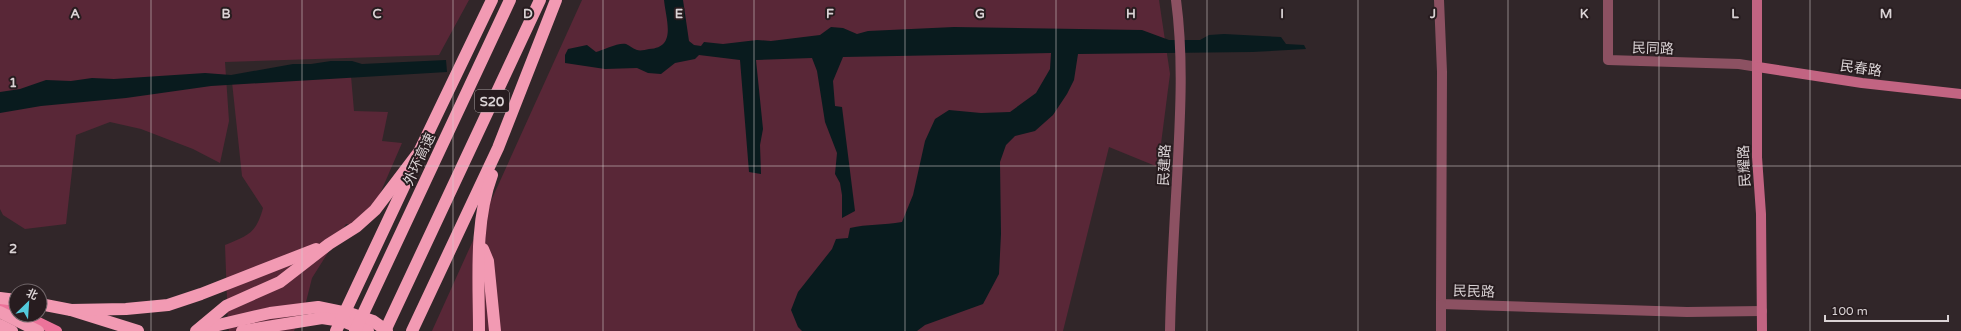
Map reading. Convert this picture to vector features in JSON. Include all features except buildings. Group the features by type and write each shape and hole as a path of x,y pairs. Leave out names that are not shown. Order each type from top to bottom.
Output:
{"highway":[{"path":"196,331 226,306 280,282 329,244 356,227 375,210 410,165 426,138 492,0"},
{"name":"外环高速","path":"355,331 510,0"},
{"name":"S20","path":"386,331 540,0"},
{"path":"412,331 498,148 556,0"},
{"path":"479,331 481,242 484,203 497,164 498,148"},
{"path":"336,331 408,178 410,165"},
{"path":"481,242 488,261 495,331"},
{"path":"71,310 126,310 168,305 329,244"},
{"path":"48,306 71,310 138,331"},
{"path":"190,331 270,313 318,307 352,314 373,321 386,331"},
{"path":"0,312 38,331"},
{"path":"242,331 322,318 342,321 368,331"},
{"path":"0,325 12,331"}],"main road":[{"path":"40,323 57,331"}],"street":[{"name":"民建路","path":"1170,331 1180,121 1180,29 1176,0"},
{"name":"民民路","path":"1439,0 1442,72 1441,304 1687,312 1762,311"},
{"name":"民同路","path":"1608,0 1608,60 1739,64 1758,67"},
{"name":"民耀路","path":"1757,0 1757,157 1761,214 1762,331"},
{"name":"民春路","path":"1758,67 1862,83 1961,94"},
{"path":"1441,304 1441,331"}],"shaded area":[{"path":"0,0 469,0 439,55 225,62 229,121 220,163 193,149 141,129 110,122 76,135 66,224 25,229 3,215 0,209"},
{"path":"582,0 1159,0 1170,74 1158,167 1109,147 1063,331 432,331"},
{"path":"664,0 683,0 689,41 694,45 701,46 704,42 723,44 757,40 771,41 820,35 831,27 843,28 857,34 868,31 954,27 1142,30 1169,40 1200,40 1209,35 1224,34 1281,37 1286,44 1304,45 1306,49 1252,52 1078,54 1074,80 1067,94 1053,115 1035,131 1015,136 1006,145 1000,162 1001,234 999,274 983,304 925,325 917,331 802,331 798,327 791,310 798,292 832,249 836,239 848,238 850,228 902,222 913,195 925,141 935,119 949,110 981,113 1010,112 1036,93 1050,69 1051,53 843,57 833,81 835,106 842,107 855,211 842,218 842,195 840,183 835,174 837,153 825,122 817,71 812,58 756,60 763,129 760,145 761,174 749,172 740,60 699,55 695,59 675,63 661,74 648,73 637,68 605,69 565,63 565,55 568,49 587,45 596,52 615,45 623,44 634,49 644,50 658,47 663,44 667,38 668,32"},
{"path":"446,60 447,72 211,86 126,98 41,106 0,113 0,92 20,89 46,80 71,81 92,78 114,79 205,73 231,75 293,64 311,64 331,61 352,61 362,64"},
{"path":"351,76 354,111 388,112 382,141 402,143 366,226 346,224 312,278 306,302 294,331 229,331 225,245 240,239 250,232 257,223 263,208 242,176 232,82"}]}
